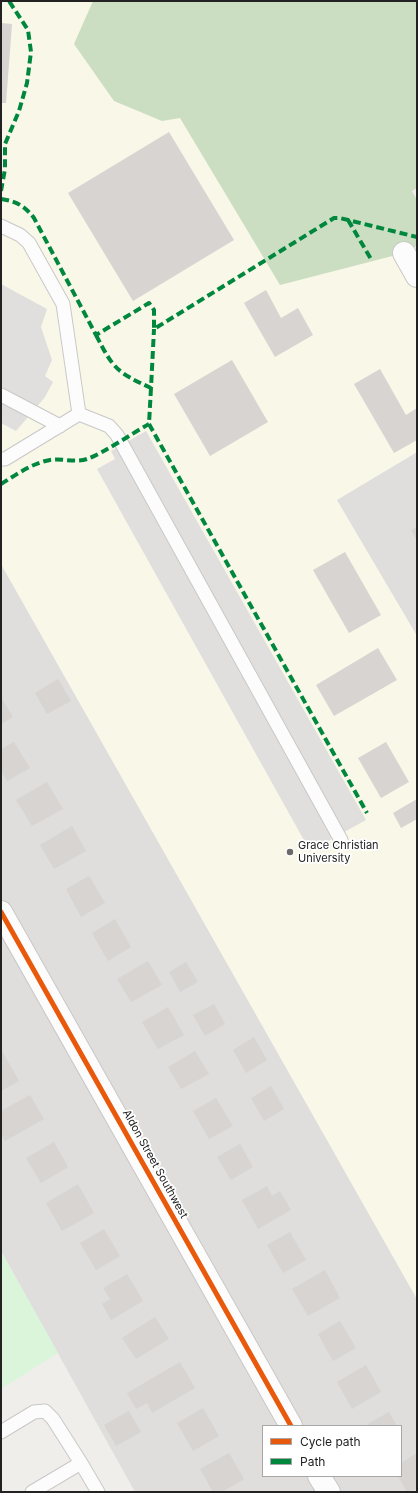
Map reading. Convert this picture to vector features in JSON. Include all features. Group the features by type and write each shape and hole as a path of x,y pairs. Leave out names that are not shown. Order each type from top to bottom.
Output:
{"street":[{"path":"404,253 417,276"},
{"name":"Aldon Street Southwest","path":"1,912 290,1425"},
{"path":"320,1477 328,1492"}],"lane":[{"path":"1,226 20,236 29,243 62,304 79,414"},
{"path":"1,395 60,426"},
{"path":"1,459 5,459 79,414"},
{"path":"79,414 109,426 118,435 341,840"},
{"path":"1,1432 34,1412 45,1412 53,1419 98,1492"},
{"path":"32,1492 81,1463"}],"shaded area":[{"name":"Grace Christian University","path":"1,1 417,1 417,188 412,191 417,200 417,246 404,254 417,276 417,452 337,500 417,636 417,1299 1,564"},
{"path":"1,284 47,309 41,327 52,360 45,376 53,382 45,397 16,431 1,423"},
{"path":"146,431 366,820 310,851 97,469 115,459 111,451"},
{"path":"417,452 417,636 336,500"},
{"path":"1,564 417,1299 417,1492 135,1492 1,1251"}],"green space":[{"path":"93,1 417,1 417,188 412,191 417,200 417,246 404,253 280,285 180,118 162,121 114,101 74,44"},
{"path":"1,1251 58,1353 1,1389"}],"building":[{"path":"1,23 12,24 6,103 1,103"},
{"path":"169,132 234,240 133,301 68,193"},
{"path":"266,290 281,318 298,308 313,335 275,357 244,303"},
{"path":"232,360 268,422 210,456 174,394"},
{"path":"380,369 406,415 417,408 417,440 394,453 354,384"},
{"path":"417,527 417,541 411,530"},
{"path":"345,552 381,615 349,633 313,570"},
{"path":"378,648 397,680 334,716 316,685"},
{"path":"58,679 71,701 47,714 35,693"},
{"path":"1,697 13,717 1,724"},
{"path":"14,742 30,768 7,781 1,771 1,749"},
{"path":"386,742 409,782 381,798 358,758"},
{"path":"47,782 63,809 32,826 16,800"},
{"path":"417,799 417,819 401,828 393,813"},
{"path":"72,826 86,851 54,869 40,845"},
{"path":"89,876 105,903 81,917 66,889"},
{"path":"115,919 131,947 108,961 92,933"},
{"path":"148,961 162,985 131,1002 117,979"},
{"path":"186,962 198,982 180,992 169,972"},
{"path":"214,1004 225,1024 205,1036 193,1015"},
{"path":"168,1007 184,1035 158,1049 142,1022"},
{"path":"254,1037 267,1060 246,1073 233,1050"},
{"path":"2,1051 19,1081 1,1091 1,1052"},
{"path":"195,1051 209,1074 181,1089 168,1067"},
{"path":"271,1086 284,1109 264,1121 251,1098"},
{"path":"30,1095 44,1119 5,1141 1,1134 1,1111"},
{"path":"216,1098 233,1126 209,1139 193,1111"},
{"path":"54,1142 68,1167 41,1183 26,1158"},
{"path":"240,1144 253,1167 231,1180 217,1157"},
{"path":"78,1184 94,1213 62,1231 46,1203"},
{"path":"267,1186 272,1196 280,1191 291,1210 258,1229 242,1200"},
{"path":"104,1229 120,1256 96,1270 80,1243"},
{"path":"290,1232 306,1260 283,1273 267,1245"},
{"path":"325,1270 340,1298 308,1316 292,1289"},
{"path":"127,1274 143,1301 111,1320 102,1304 110,1299 103,1288"},
{"path":"155,1317 169,1339 136,1359 122,1338"},
{"path":"340,1321 356,1348 333,1361 318,1334"},
{"path":"180,1362 195,1388 152,1413 147,1403 136,1409 127,1393"},
{"path":"366,1365 381,1392 352,1409 337,1382"},
{"path":"203,1408 219,1436 193,1451 177,1423"},
{"path":"129,1411 141,1432 116,1446 104,1425"},
{"path":"389,1412 396,1425 368,1425"},
{"path":"229,1453 244,1479 222,1492 213,1492 200,1469"},
{"path":"415,1454 417,1457 417,1489 407,1492 399,1477 402,1477 402,1462"}],"marked path":[{"path":"1,191 5,169 5,144 19,111 27,83 31,52 28,30 9,1"},
{"path":"1,199 20,205 34,218 96,335 149,303 154,310 154,329 334,218 340,218 417,237"},
{"path":"348,220 371,259"},
{"path":"96,335 107,355 117,368 130,378 151,388 154,329"},
{"path":"151,388 149,424 367,813"},
{"path":"1,484 24,470 43,462 50,460 78,461 87,459 109,448 149,424"}],"cycle path":[{"path":"1,912 290,1425"}],"place":[{"name":"Grace Christian University","path":"290,852"}]}
